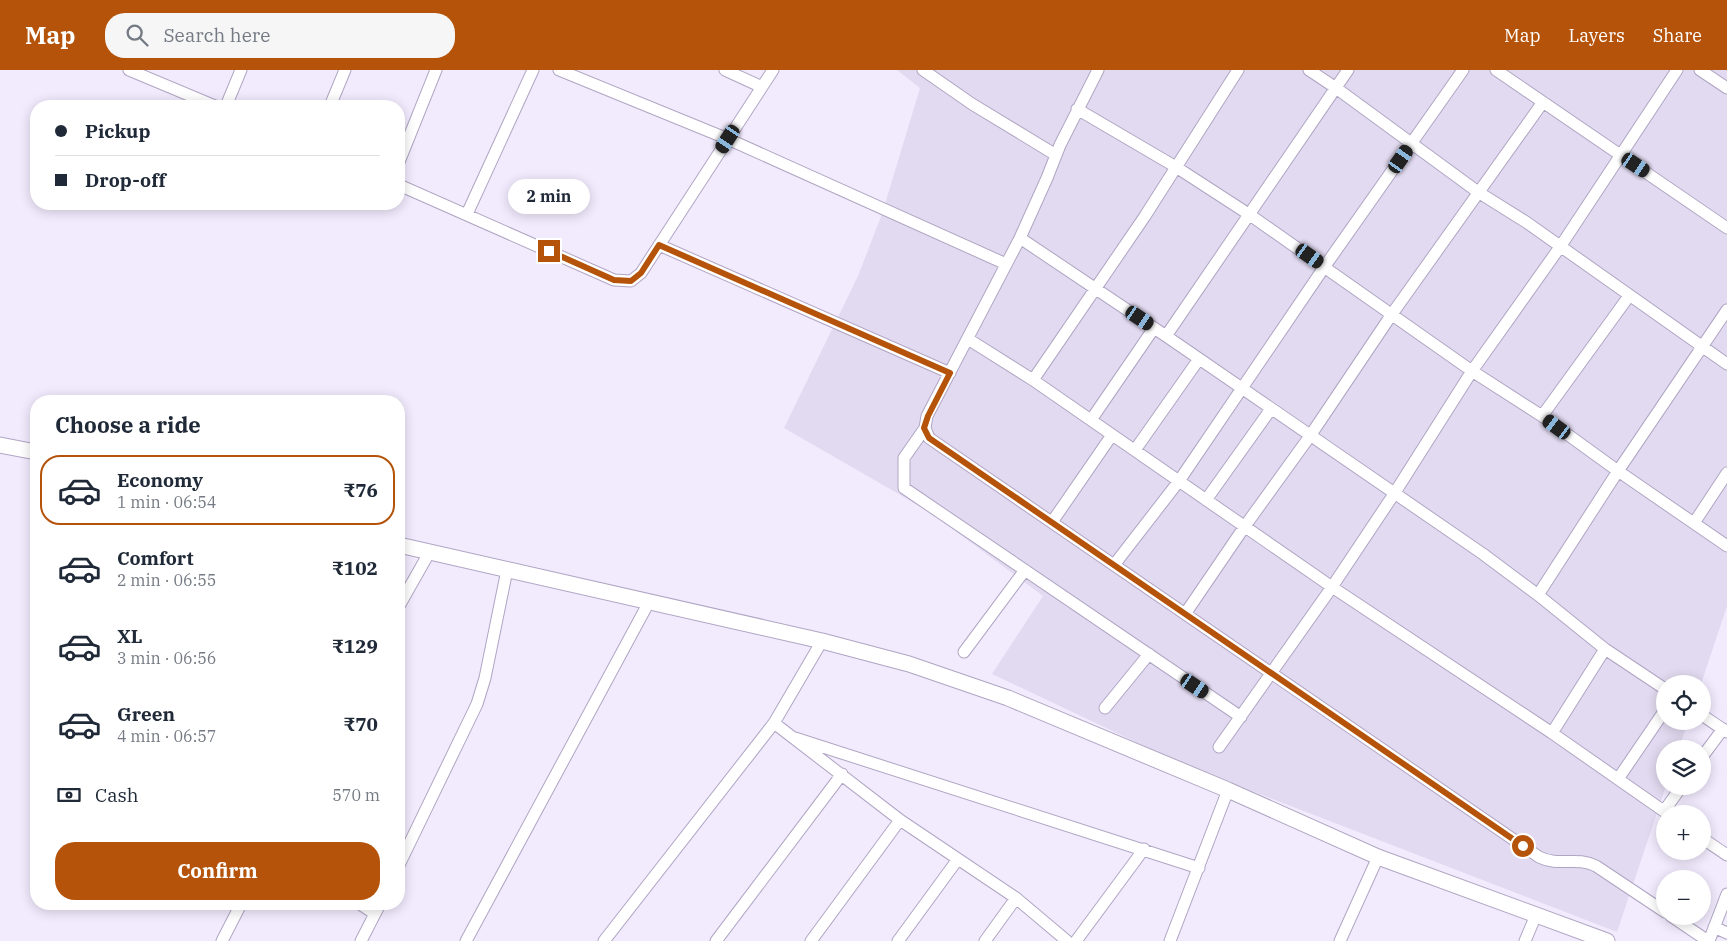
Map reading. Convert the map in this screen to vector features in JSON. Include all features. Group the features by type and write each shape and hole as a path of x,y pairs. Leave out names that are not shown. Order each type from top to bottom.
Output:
{"street":[{"path":"131,70 201,100"},
{"path":"228,100 241,70"},
{"path":"332,100 345,70"},
{"path":"405,147 436,70"},
{"path":"467,214 533,70"},
{"path":"559,70 728,139 1006,264"},
{"path":"725,70 762,87"},
{"path":"405,188 614,280 631,281 641,273 772,70"},
{"path":"923,70 972,104 1056,155"},
{"path":"1098,70 1077,109 1020,238 928,416 924,428 904,458 904,488 1241,717"},
{"path":"1033,380 1145,216 1238,70"},
{"path":"1309,70 1478,192 1526,222 1727,364"},
{"path":"1166,336 1348,70"},
{"path":"1114,565 1179,481 1324,266 1463,70"},
{"path":"1496,70 1727,228"},
{"path":"1700,70 1727,88"},
{"path":"1219,747 1332,587 1472,371 1560,247 1621,155 1671,72"},
{"path":"1186,614 1392,314 1543,102"},
{"path":"1077,109 1176,167 1250,215 1472,371 1542,416 1727,546"},
{"path":"1020,238 1096,288 1483,554 1605,649 1656,683"},
{"path":"659,245 950,373"},
{"path":"1542,416 1629,296"},
{"path":"1538,595 1618,471 1727,310"},
{"path":"1091,420 1154,328"},
{"path":"968,340 1033,380 1332,587 1552,733 1656,805"},
{"path":"1134,450 1199,359"},
{"path":"1206,500 1271,409"},
{"path":"924,428 929,438 936,443 1539,857 1548,862 1557,863 1586,861 1656,906"},
{"path":"1052,522 1112,435"},
{"path":"0,445 30,451"},
{"path":"1694,523 1727,473"},
{"path":"405,547 822,641 909,664 1008,698 1228,790 1378,857 1607,941"},
{"path":"405,595 429,553"},
{"path":"405,853 477,704 485,678 507,570"},
{"path":"964,652 1025,570"},
{"path":"466,941 649,602"},
{"path":"604,941 774,723 822,641"},
{"path":"1552,733 1605,649"},
{"path":"1106,708 1148,654"},
{"path":"1711,721 1725,731 1711,747"},
{"path":"774,723 900,820 1016,898 1067,941"},
{"path":"1618,779 1656,723"},
{"path":"795,738 1199,868"},
{"path":"716,941 842,774"},
{"path":"1170,941 1228,790"},
{"path":"811,941 900,820"},
{"path":"1711,844 1727,855"},
{"path":"1076,941 1144,849"},
{"path":"1340,941 1378,857"},
{"path":"898,941 958,859"},
{"path":"1684,925 1708,941 1727,894"},
{"path":"985,941 1016,898"},
{"path":"222,941 238,910"},
{"path":"361,941 376,910"},
{"path":"1525,941 1536,915"},
{"path":"1714,927 1727,933"}],"shaded area":[{"path":"897,70 1727,70 1727,606 1704,675 1656,675 1656,730 1685,730 1682,740 1656,740 1656,795 1663,795 1660,805 1656,805 1656,816 1617,932 1182,764 992,674 1043,596 930,512 784,428 858,276 882,214 920,88"}],"route":[{"path":"549,251 614,280 631,281 641,273 659,245 950,373 928,416 924,428 929,438 1523,846"}]}
